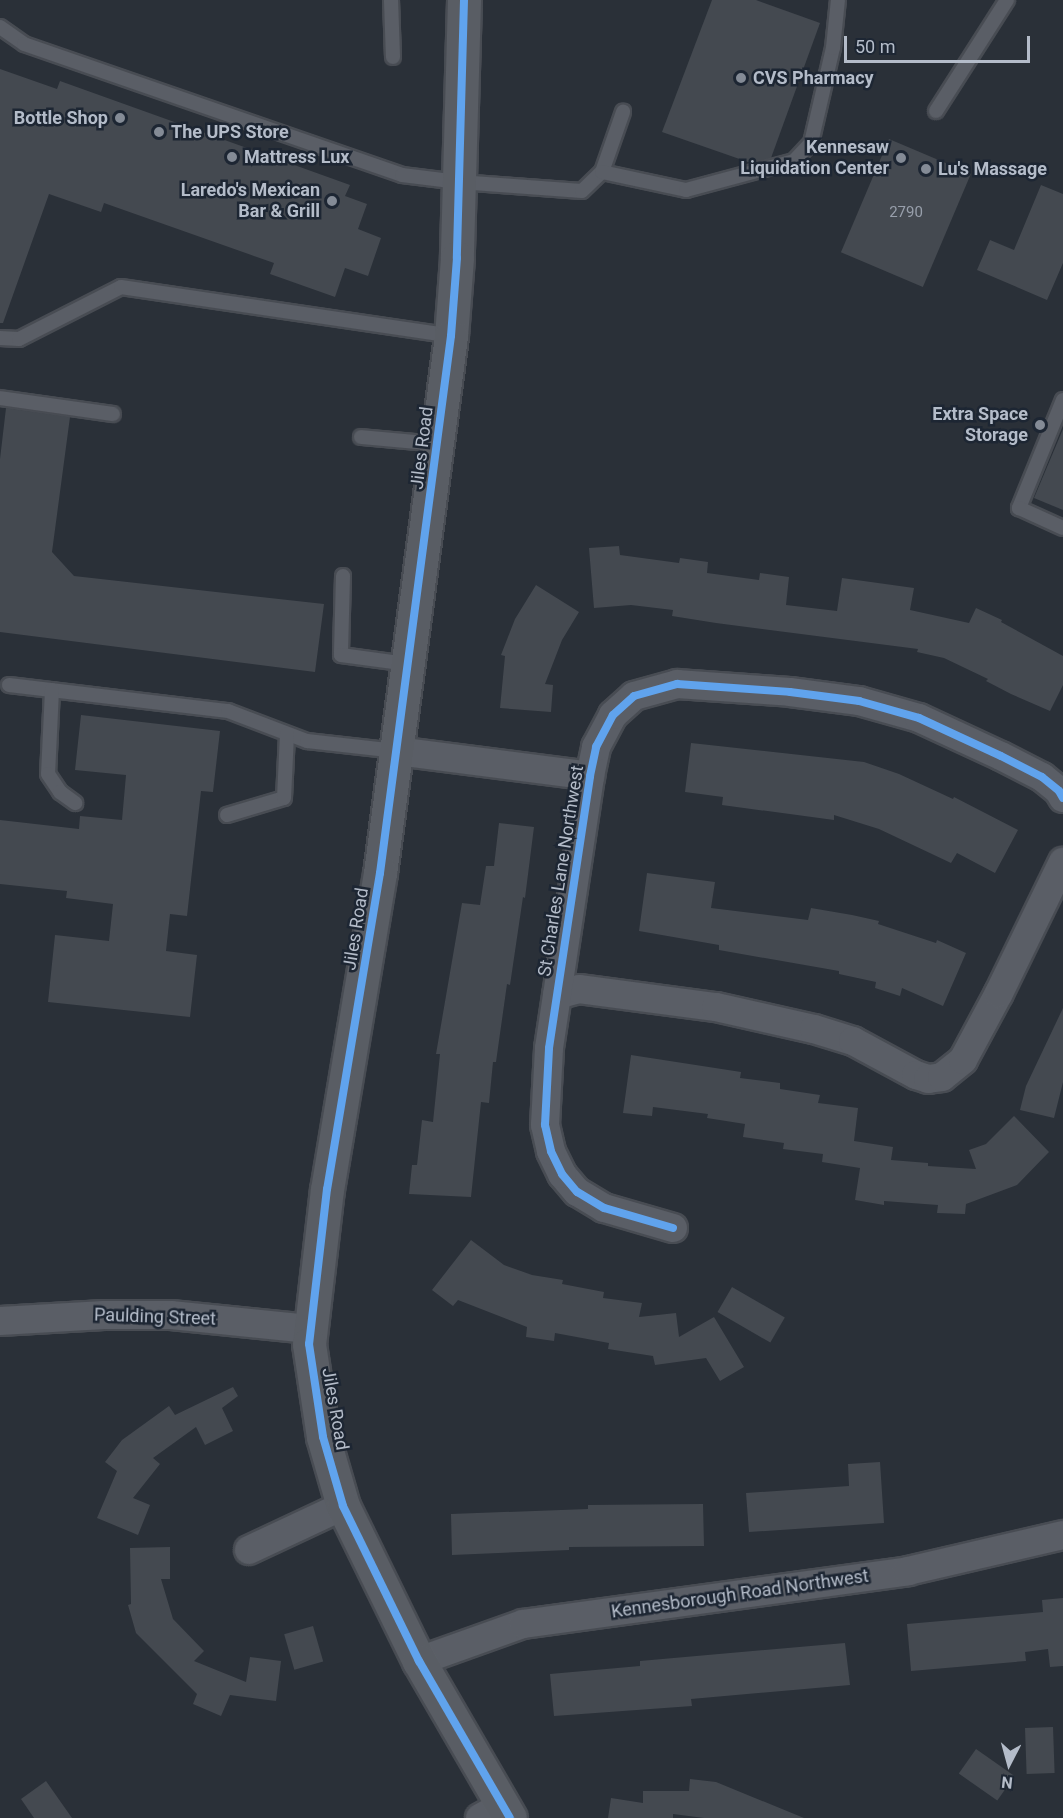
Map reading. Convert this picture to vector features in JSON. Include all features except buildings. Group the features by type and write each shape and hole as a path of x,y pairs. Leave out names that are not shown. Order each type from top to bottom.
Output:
{"street":[{"name":"Jiles Road","path":"464,0 459,182 450,336 438,444 365,971 327,1190 309,1329 323,1437 343,1506 498,1814"},
{"name":"St Charles Lane Northwest","path":"673,1228 604,1208 577,1192 562,1174 551,1151 545,1125 549,1048 590,776 596,747 613,715 634,696 677,684 790,692 884,706 919,718 1042,777 1059,791 1063,798"},
{"name":"St Charles Lane Northwest","path":"396,751 590,776"},
{"name":"St Charles Lane Northwest","path":"557,995 579,990 716,1007 824,1032 869,1049 916,1076 928,1079 942,1077 963,1060 999,993 1063,862"},
{"name":"Paulding Street","path":"0,1321 104,1315 171,1316 309,1329"},
{"path":"249,1550 343,1506"},
{"name":"Kennesborough Road Northwest","path":"420,1661 523,1624 908,1570 1063,1535"}],"lane":[{"path":"391,0 393,57"},
{"path":"602,172 686,190 794,161 811,142 833,48 838,0"},
{"path":"936,111 1007,0"},
{"path":"0,27 24,44 392,171 459,182 582,190 602,172 623,112"},
{"path":"0,338 19,339 121,287 450,336"},
{"path":"0,398 113,414"},
{"path":"1063,400 1019,508 1063,528"},
{"path":"361,437 438,444"},
{"path":"343,576 341,655 408,664"},
{"path":"9,685 228,711 307,741 396,751"},
{"path":"52,690 48,774 60,792 75,803"},
{"path":"227,815 284,798 287,734"}],"cycle path":[{"path":"464,0 457,258 451,336 380,873 327,1189 309,1344 323,1437 343,1506 419,1661 510,1818"},
{"path":"673,1228 604,1208 577,1192 562,1174 551,1151 545,1125 549,1048 590,776 596,747 613,715 634,696 677,684 790,692 859,701 919,718 1001,756 1042,777 1059,791 1063,798"}],"place":[{"name":"CVS Pharmacy","path":"741,78"},
{"name":"Bottle Shop","path":"120,118"},
{"name":"The UPS Store","path":"159,132"},
{"name":"Mattress Lux","path":"232,157"},
{"name":"Kennesaw Liquidation Center","path":"901,158"},
{"name":"Lu's Massage","path":"926,169"},
{"name":"Laredo's Mexican Bar & Grill","path":"332,201"},
{"name":"Extra Space Storage","path":"1040,425"}]}
